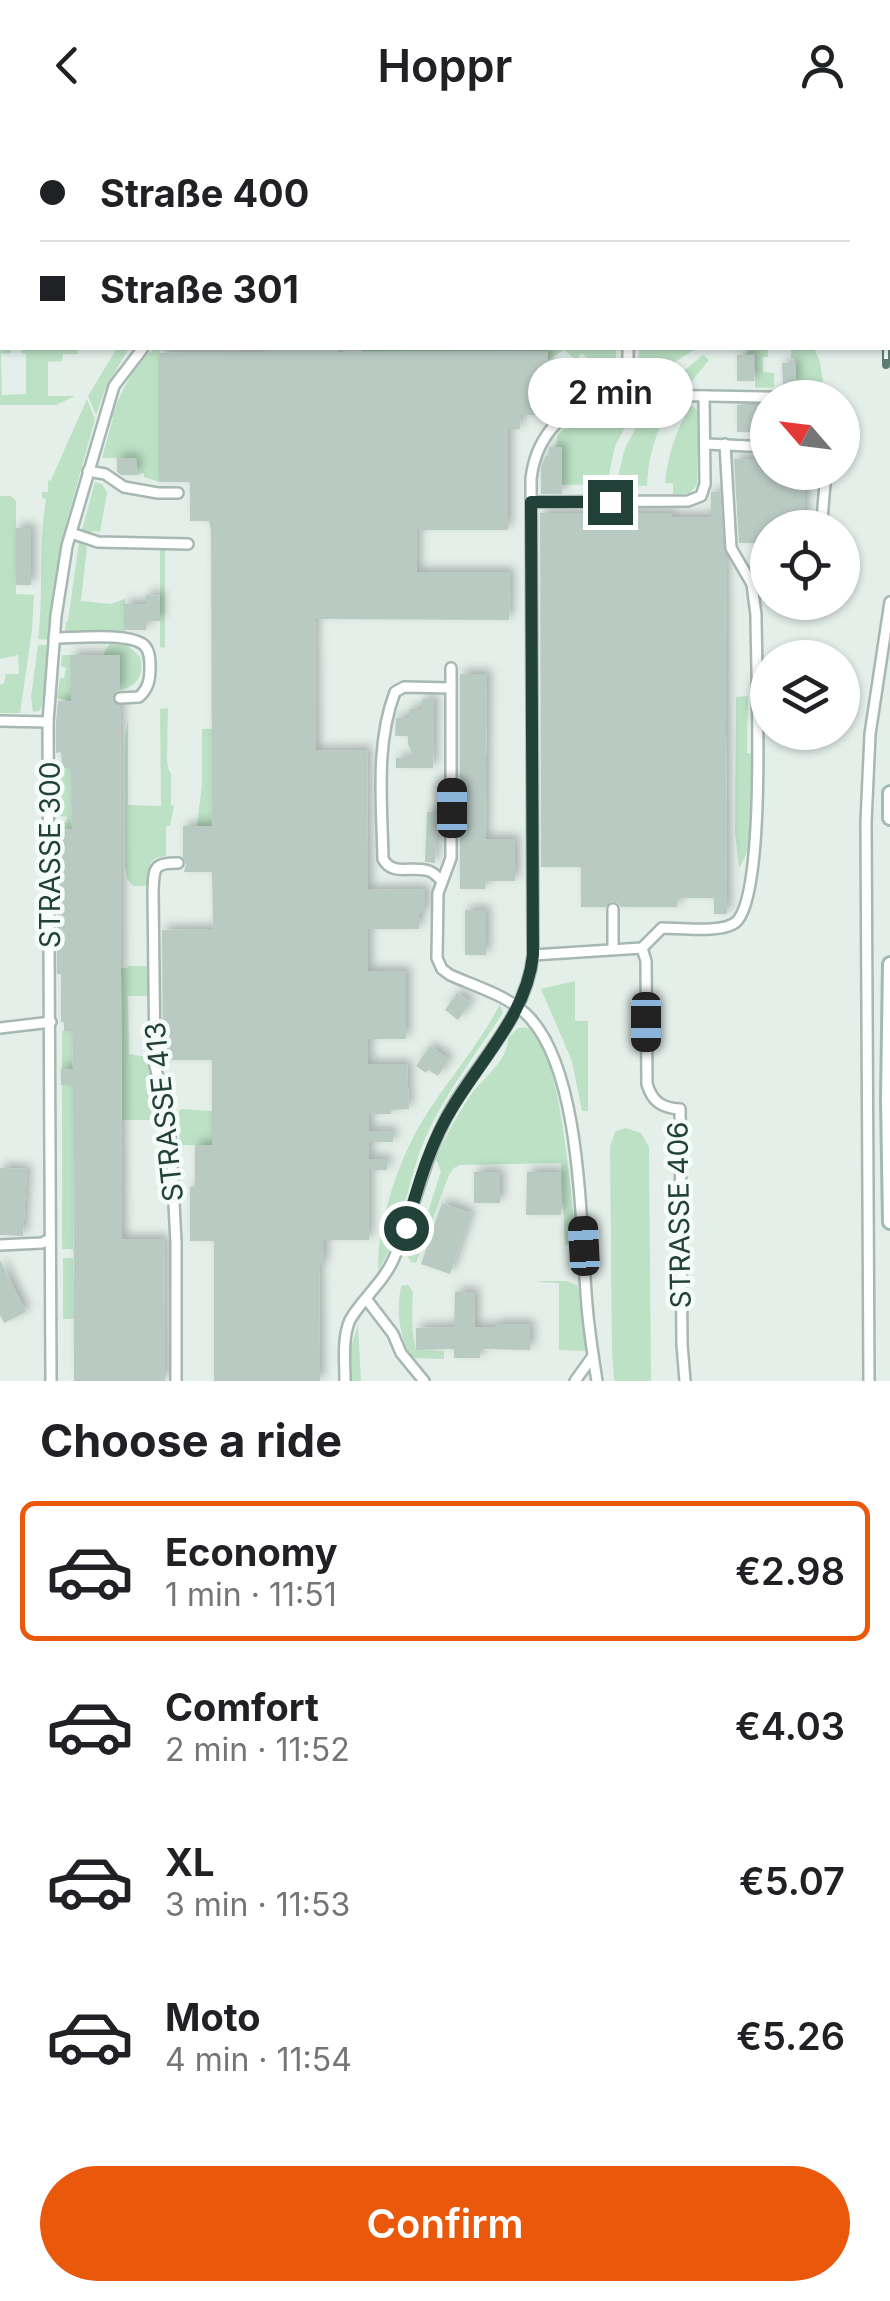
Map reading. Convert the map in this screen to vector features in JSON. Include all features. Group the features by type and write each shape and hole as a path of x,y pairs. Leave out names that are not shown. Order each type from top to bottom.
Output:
{"main road":[{"path":"890,794 890,818"},
{"path":"890,964 890,1222"}],"street":[{"name":"STRASSE 300","path":"51,1381 48,722 54,638 70,533 88,471 114,386 141,350"},
{"path":"624,390 628,350"},
{"path":"345,1381 350,1320 393,1263 437,1135 518,1006 531,976 533,458 551,429 575,408 624,390 633,395 750,397"},
{"path":"531,502 688,501 701,496 705,484 704,396"},
{"path":"706,444 750,445"},
{"path":"533,955 642,948 662,928 722,928 736,922 745,905 756,851 755,598 752,584 731,548 725,444"},
{"path":"88,471 105,474 124,488 178,493"},
{"path":"70,533 98,542 188,544"},
{"path":"869,1381 866,822 870,734 890,602"},
{"path":"54,638 124,638 146,647 150,654 147,689 139,697 120,698"},
{"path":"451,668 451,858 438,893 437,958 450,975 518,1006 544,1035 556,1060 583,1220 586,1303 596,1381"},
{"path":"442,881 429,871 386,866 382,759 395,692 404,688 451,688"},
{"path":"0,722 48,722"},
{"name":"STRASSE 413","path":"176,1381 176,1242 168,1115 155,1066 153,891 157,866 178,863"},
{"path":"613,949 614,909"},
{"name":"STRASSE 406","path":"642,948 646,961 647,1084 658,1105 680,1109 685,1381"},
{"path":"0,1028 51,1022"},
{"path":"0,1244 42,1243 50,1239"},
{"path":"367,1300 424,1381"},
{"path":"575,1381 593,1356"}],"green space":[{"path":"0,350 11,350 1,354 2,395 26,394 26,354 21,350 77,350 78,354 63,354 62,361 48,362 48,396 75,396 56,405 0,405"},
{"path":"116,350 128,350 106,387 96,415 88,396"},
{"path":"153,350 160,350 159,482 144,477 144,473 137,475 136,458 102,458 112,416 140,363"},
{"path":"564,350 548,360 547,351 362,352"},
{"path":"564,350 616,350 616,361 591,362 582,353 576,360"},
{"path":"639,350 694,350 645,381 639,368"},
{"path":"748,350 768,350 768,357 763,357 763,372 774,373 774,380 755,380 755,354 747,354"},
{"path":"791,350 815,350 823,380 796,380 795,359 791,358"},
{"path":"703,355 709,360 687,387 664,387"},
{"path":"87,399 95,419 61,542 49,640 38,639 46,499 42,492 48,492 48,481"},
{"path":"637,405 615,446 607,484 562,485 562,447 556,447 557,436 592,410"},
{"path":"648,405 673,405 654,443 647,486 616,485 625,448"},
{"path":"691,405 698,411 697,485 690,493 673,495 673,483 665,483 668,462"},
{"path":"95,482 102,484 107,493 100,532 88,533 82,530"},
{"path":"0,496 11,496 16,501 16,594 34,595 20,713 0,713 0,685 6,674 19,674 18,655 0,659"},
{"path":"79,542 87,547 81,601 111,604 125,599 125,632 65,632"},
{"path":"165,549 165,648 160,647 160,550"},
{"path":"110,644 127,645 140,657 140,674 135,683 120,690 119,656 103,655"},
{"path":"38,645 49,645 42,707 33,712 31,697"},
{"path":"62,655 71,655 71,701 57,698 66,668 61,666"},
{"path":"748,696 753,840 739,869 735,831 736,697"},
{"path":"168,708 167,759 174,806 170,826 166,826 166,856 150,863 149,883 133,886 125,867 128,719 128,805 161,806 160,709"},
{"path":"202,729 212,729 212,853 197,826"},
{"path":"58,763 63,768 72,768 72,829 60,829 60,823 66,822 67,817 60,816 58,808"},
{"path":"148,966 148,996 128,996 129,1054 148,1057 159,1120 122,1120 121,968"},
{"path":"575,981 575,1021 588,1021 588,1111 582,1111 572,1061 541,989"},
{"path":"500,1004 503,1013 430,1129 392,1243 378,1270 386,1210 407,1149"},
{"path":"518,1028 533,1031 551,1068 563,1130 576,1241 565,1245 561,1163 460,1165 449,1175 416,1263 411,1262 409,1251 417,1247 441,1171 436,1160 443,1143 475,1089 504,1055 508,1038"},
{"path":"62,1031 72,1031 73,1069 62,1069"},
{"path":"62,1085 73,1085 73,1249 62,1249"},
{"path":"182,1109 212,1111 212,1145 180,1145"},
{"path":"625,1128 641,1133 649,1147 651,1381 614,1378 610,1147 615,1132"},
{"path":"63,1258 73,1258 74,1319 63,1319"},
{"path":"540,1281 567,1281 578,1286 586,1351 559,1350 559,1283"},
{"path":"408,1285 413,1292 416,1350 444,1351 444,1359 411,1358 399,1314 401,1286"},
{"path":"358,1324 361,1381 352,1381 351,1348"}],"building":[{"path":"548,351 548,415 521,415 520,429 508,429 508,530 417,530 417,572 510,572 509,620 315,619 316,751 367,750 368,890 425,889 425,913 419,913 419,929 368,929 368,971 406,971 406,1039 368,1039 368,1064 407,1064 409,1109 369,1114 369,1131 393,1131 393,1142 369,1142 369,1159 387,1159 387,1170 369,1170 369,1240 324,1240 324,1265 319,1265 320,1381 214,1381 214,1241 190,1241 195,1145 212,1145 212,1060 163,1060 162,930 213,929 212,872 184,872 183,857 183,826 212,826 211,531 209,521 190,521 190,482 159,482 159,353"},
{"path":"737,355 754,355 754,380 737,381"},
{"path":"782,363 795,363 796,380 783,380"},
{"path":"737,405 750,405 750,432 737,432"},
{"path":"549,447 562,447 562,494 541,494 541,467"},
{"path":"117,458 136,458 137,475 117,472"},
{"path":"734,459 750,459 750,490 805,490 805,510 750,510 750,543 739,543"},
{"path":"711,492 720,492 725,554 727,914 714,914 714,898 677,898 677,907 621,907 612,901 605,907 581,907 581,867 541,867 540,513 672,513 672,517 711,517"},
{"path":"16,528 31,528 31,585 16,585"},
{"path":"146,595 160,596 160,621 146,621 146,630 124,630 124,604 146,604"},
{"path":"71,655 120,655 120,690 112,697 120,706 122,1239 164,1239 165,1381 74,1381 73,1085 61,1085 61,1069 73,1069 72,1031 64,1031 61,1022 61,974 57,974 60,829 72,829 71,768 62,768 61,752 56,753 58,701 71,701"},
{"path":"460,674 487,674 485,839 515,839 515,881 485,881 485,889 460,889"},
{"path":"422,699 434,699 433,768 396,768 396,758 415,758 408,736 395,736 396,718 409,718 409,709 422,709"},
{"path":"427,812 437,812 435,863 425,862"},
{"path":"465,910 486,910 486,955 465,955"},
{"path":"457,993 471,1002 458,1020 445,1010"},
{"path":"430,1046 449,1059 438,1076 416,1066"},
{"path":"0,1168 27,1169 23,1236 0,1235"},
{"path":"474,1172 500,1172 500,1203 474,1203"},
{"path":"527,1172 561,1172 561,1215 526,1215"},
{"path":"442,1203 471,1213 450,1274 421,1264"},
{"path":"0,1260 26,1312 4,1323 0,1315"},
{"path":"455,1292 475,1292 475,1327 530,1324 530,1350 480,1349 480,1358 454,1358 454,1349 416,1350 416,1328 454,1327"}],"railway":[{"path":"886,350 886,365"}],"route":[{"path":"406,1228 437,1135 515,1013 531,976 531,502 610,502"}]}
